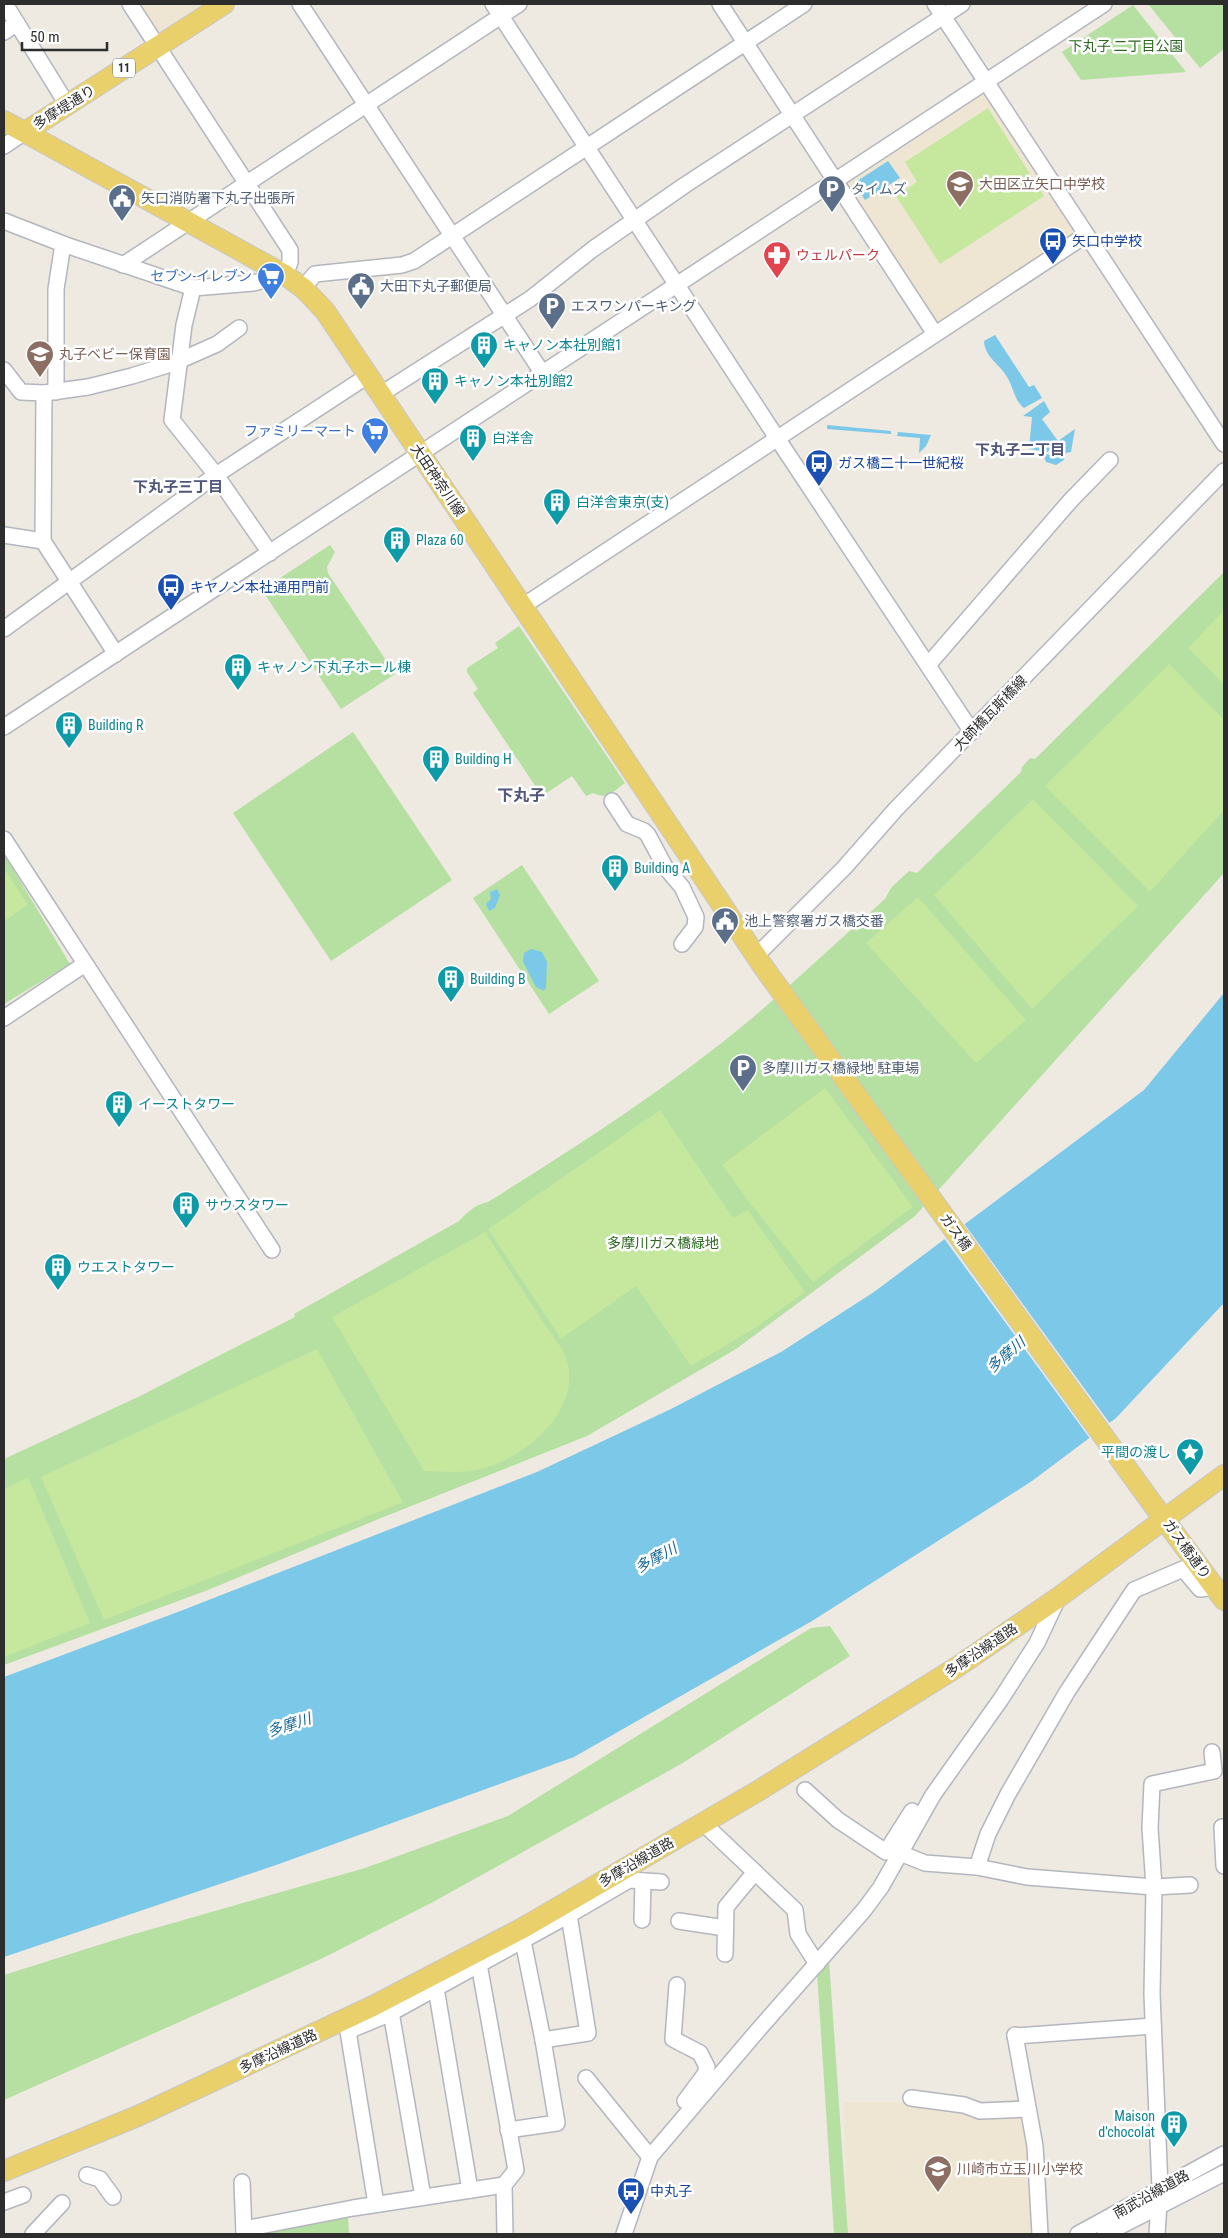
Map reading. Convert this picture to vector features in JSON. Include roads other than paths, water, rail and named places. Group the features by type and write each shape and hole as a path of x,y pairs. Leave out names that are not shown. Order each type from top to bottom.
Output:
{"main road":[{"name":"多摩堤通り","path":"4,121 25,132 224,4"},
{"name":"大田神奈川線","path":"25,132 285,275 303,288 325,311 759,961"},
{"name":"ガス橋","path":"759,961 1149,1499"},
{"name":"多摩沿線道路","path":"4,2171 140,2115 373,2006 522,1935 632,1877 703,1823 957,1667 1059,1597 1224,1475"},
{"name":"ガス橋通り","path":"1149,1499 1220,1593"}],"street":[{"path":"4,4 68,106"},
{"path":"4,222 193,288 261,282 285,275 290,262 290,250 130,4"},
{"path":"300,4 543,374"},
{"path":"123,264 366,105 497,10 519,4"},
{"path":"720,4 935,334"},
{"path":"303,288 315,274 410,264 804,4"},
{"path":"381,394 530,299 593,249 792,114 939,10 962,4"},
{"path":"4,728 1104,4"},
{"path":"497,10 972,732"},
{"path":"939,10 1224,444"},
{"path":"4,32 17,23"},
{"path":"4,146 25,132"},
{"path":"523,606 1086,234"},
{"path":"63,244 56,289 43,541 116,654"},
{"path":"193,288 179,360 172,420 216,475 270,553"},
{"path":"4,370 21,392 50,393 88,387 179,360 217,344 239,328"},
{"path":"4,629 70,583 216,475 369,376"},
{"path":"928,665 1071,500 1110,460"},
{"name":"大師橋瓦斯橋線","path":"759,961 896,809 1224,471"},
{"path":"4,536 43,541"},
{"path":"612,801 627,824 644,831 648,835 665,867 682,887 696,917 695,927 682,944"},
{"path":"4,839 272,1250"},
{"path":"4,1018 85,964"},
{"path":"977,1867 988,1834 1008,1794 1067,1692 1134,1590 1183,1569 1200,1589 1220,1593"},
{"path":"624,2234 650,2157 691,2107 864,1910 881,1887 923,1811 1037,1643 1059,1597"},
{"path":"1157,2234 1160,2188 1153,2026 1152,1940 1154,1887 1150,1828 1152,1784 1214,1771 1212,1752"},
{"path":"805,1790 836,1818 886,1852 914,1809 923,1811"},
{"path":"703,1823 796,1910 798,1934 817,1964"},
{"path":"1222,1827 1224,1866"},
{"path":"900,1853 925,1862 977,1867 1027,1877 1154,1887 1190,1886"},
{"path":"725,1954 726,1907 755,1872"},
{"path":"632,1877 642,1920"},
{"path":"376,2204 348,2032 436,1988 479,1964 522,1935 569,1915 632,1877 661,1882"},
{"path":"543,2040 588,2033 569,1915"},
{"path":"679,1921 725,1928"},
{"path":"508,2130 557,2123 522,1935"},
{"path":"242,2182 244,2231 376,2204 504,2184 516,2170 479,1964"},
{"path":"677,1985 673,2038 700,2053 707,2067 685,2101 691,2107"},
{"path":"436,1988 470,2190"},
{"path":"391,2012 423,2197"},
{"path":"1040,2234 1035,2146 1015,2035 1153,2026"},
{"path":"586,2078 650,2157"},
{"path":"911,2098 964,2105 980,2111 1027,2109"},
{"name":"南武沿線道路","path":"1078,2234 1224,2154"},
{"name":"南武沿線道路","path":"1105,2234 1224,2172"},
{"path":"87,2175 100,2179 113,2197"},
{"path":"504,2184 505,2234"},
{"path":"4,2202 23,2195"},
{"path":"33,2234 62,2203"}],"water":[{"path":"888,161 900,178 865,200 854,183"},
{"path":"995,335 1029,387 1034,385 1042,398 1024,408 1021,405 1004,372 985,347 984,341"},
{"path":"1044,401 1050,412 1042,419 1058,441 1075,429 1071,452 1066,453 1064,460 1056,465 1046,462 1043,454 1059,457 1061,450 1059,447 1051,447 1048,452 1029,449 1032,417 1023,416"},
{"path":"827,425 891,431 891,434 827,429"},
{"path":"898,432 931,435 926,446 919,453 920,438 897,436"},
{"path":"497,889 500,895 495,908 489,911 486,904 491,899 490,892"},
{"path":"531,949 542,952 547,962 546,987 544,991 536,987 523,962 524,953"},
{"name":"多摩川","path":"1224,993 1224,1303 1116,1418 1032,1481 812,1621 574,1757 279,1864 4,1957 4,1677 183,1610 537,1472 671,1409 781,1352 874,1292 1144,1090"}],"place":[{"name":"大田区立矢口中学校","path":"960,208"},
{"name":"タイムズ","path":"832,213"},
{"name":"矢口消防署下丸子出張所","path":"122,222"},
{"name":"矢口中学校","path":"1053,265"},
{"name":"ウェルパーク","path":"777,279"},
{"name":"セブン-イレブン","path":"271,300"},
{"name":"大田下丸子郵便局","path":"361,310"},
{"name":"エスワンパーキング","path":"552,330"},
{"name":"キャノン本社別館1","path":"484,369"},
{"name":"丸子ベビー保育園","path":"40,378"},
{"name":"キャノン本社別館2","path":"435,405"},
{"name":"ファミリーマート","path":"375,455"},
{"name":"白洋舎","path":"473,462"},
{"name":"ガス橋二十一世紀桜","path":"819,487"},
{"name":"白洋舎東京(支)","path":"557,526"},
{"name":"Plaza 60","path":"397,564"},
{"name":"キヤノン本社通用門前","path":"171,611"},
{"name":"キャノン下丸子ホール棟","path":"238,691"},
{"name":"Building R","path":"69,749"},
{"name":"Building H","path":"436,783"},
{"name":"Building A","path":"615,892"},
{"name":"池上警察署ガス橋交番","path":"725,945"},
{"name":"Building B","path":"451,1003"},
{"name":"多摩川ガス橋緑地 駐車場","path":"743,1092"},
{"name":"イーストタワー","path":"119,1128"},
{"name":"サウスタワー","path":"186,1229"},
{"name":"ウエストタワー","path":"58,1291"},
{"name":"平間の渡し","path":"1190,1476"},
{"name":"Maison d'chocolat","path":"1174,2148"},
{"name":"川崎市立玉川小学校","path":"938,2193"},
{"name":"中丸子","path":"631,2215"}],"district":[{"name":"下丸子二丁目","path":"1020,450"},
{"name":"下丸子三丁目","path":"178,487"},
{"name":"下丸子","path":"521,795"}],"park label":[{"name":"下丸子 二丁目公園","path":"1126,46"},
{"name":"多摩川ガス橋緑地","path":"663,1243"}]}
